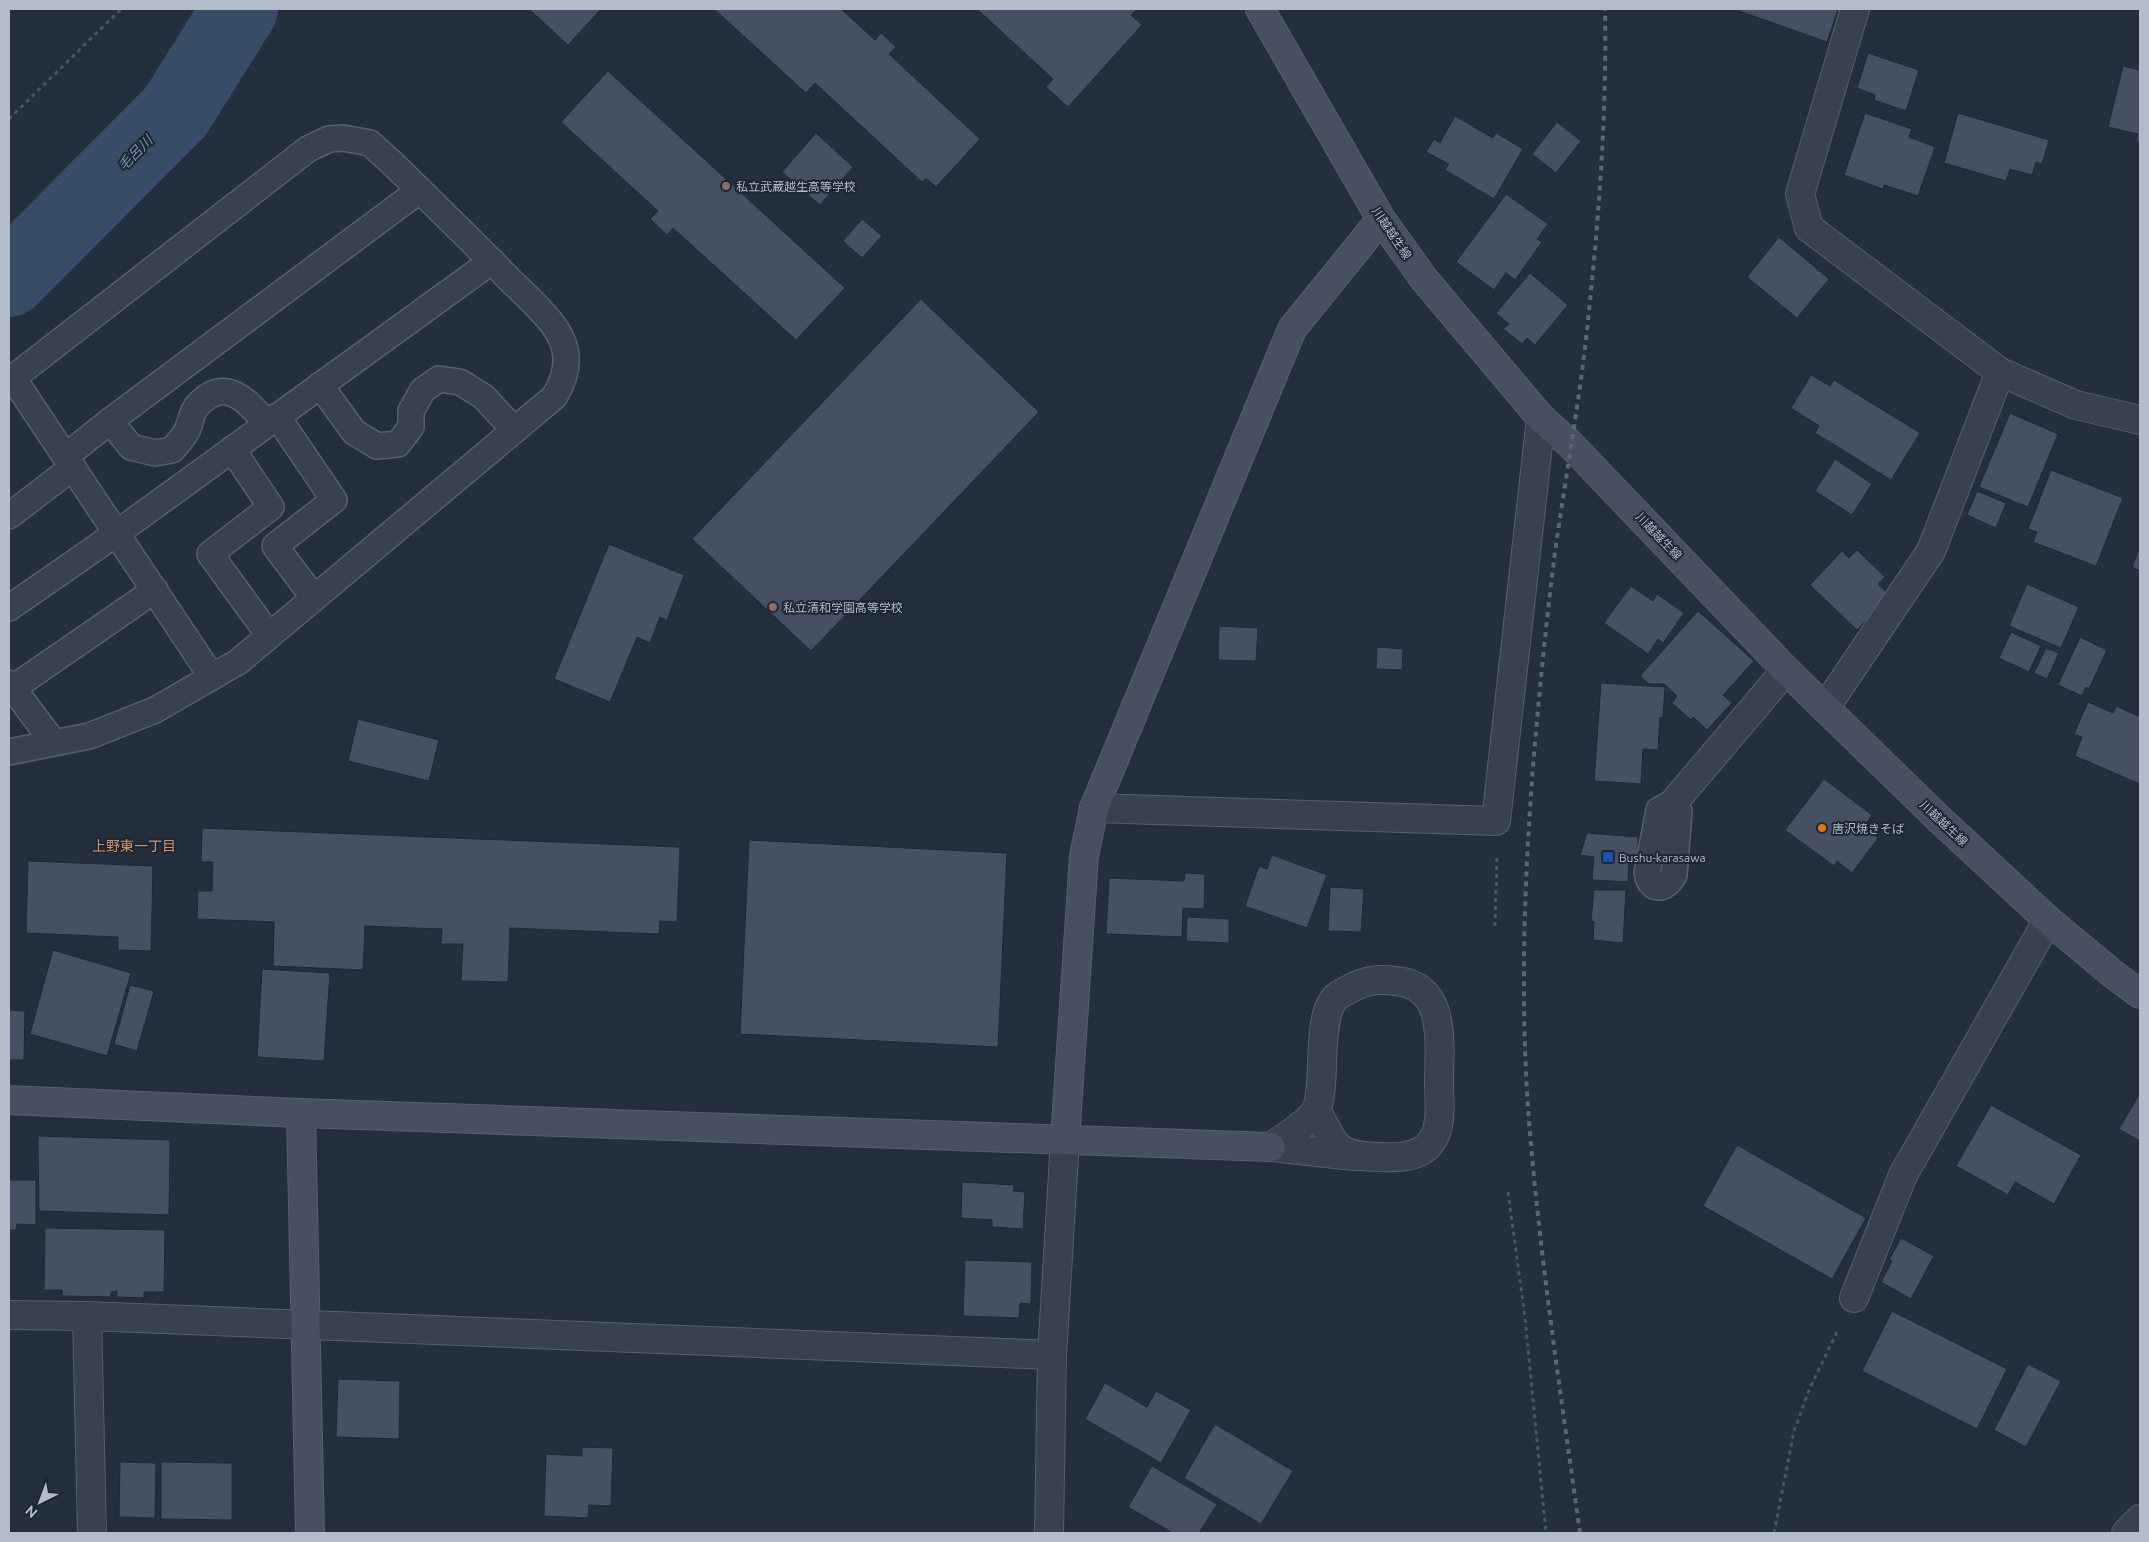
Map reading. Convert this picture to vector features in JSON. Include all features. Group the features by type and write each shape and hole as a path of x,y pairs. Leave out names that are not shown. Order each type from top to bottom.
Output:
{"street":[{"name":"川越越生線","path":"1260,9 1382,219 1424,280 1541,418 1571,445 1786,670 1937,817 2048,920 2140,994"},
{"path":"1855,9 1800,194 1809,228 2000,372 2076,405 2140,420"},
{"path":"1049,1533 1052,1355 1065,1140 1084,856 1094,808 1292,329 1382,219"},
{"path":"1825,708 1931,550 2000,372"},
{"path":"1094,808 1496,821 1541,418"},
{"path":"1674,802 1786,670"},
{"path":"1854,1298 1903,1175 2048,920"},
{"path":"9,1100 301,1113 1271,1147 1397,1158 1422,1150 1431,1142 1437,1130 1440,1033 1431,999 1419,988 1401,981 1375,978 1354,986 1336,996 1325,1020 1321,1090 1316,1109 1296,1129 1271,1147"},
{"path":"1316,1109 1337,1148 1348,1154 1369,1157"},
{"path":"301,1113 310,1533"},
{"path":"9,1315 87,1316 1052,1355"},
{"path":"87,1316 92,1533"},
{"path":"2126,1533 2140,1519"}],"lane":[{"path":"9,752 89,736 155,710 238,662 554,397 564,383 567,366 566,352 560,335 531,300 370,143 329,139 308,149 11,380 117,532 212,676"},
{"path":"9,516 69,462 110,421 420,190"},
{"path":"9,608 492,261"},
{"path":"320,385 354,432 377,446 398,444 411,427 411,411 423,390 439,379 460,382 484,396 514,430"},
{"path":"110,421 130,447 155,453 172,450 188,430 196,407 212,394 228,392 248,401 272,420 334,500 275,546 314,598"},
{"path":"232,449 271,507 210,554 269,635"},
{"path":"54,743 11,686 155,590"}],"path":[{"path":"9,119 122,9"},
{"path":"1495,926 1498,837 1496,821"},
{"path":"1508,1192 1525,1318 1546,1533"},
{"path":"1774,1533 1794,1432 1809,1390 1854,1298"}],"building":[{"path":"529,9 601,9 568,45"},
{"path":"714,9 841,9 875,40 881,33 896,47 889,54 980,139 936,187 926,178 922,182 815,83 806,93"},
{"path":"977,9 1137,9 1131,15 1142,25 1068,107 1046,87 1053,79"},
{"path":"1739,9 1838,9 1827,42 1739,11"},
{"path":"1868,53 1919,70 1906,111 1874,100 1875,95 1857,88"},
{"path":"2123,66 2140,70 2140,142 2136,141 2138,134 2108,127"},
{"path":"608,71 845,288 796,340 673,228 667,235 650,219 658,211 561,122"},
{"path":"1865,113 1912,129 1909,137 1935,147 1918,196 1884,185 1883,189 1844,175"},
{"path":"1958,113 2049,140 2042,164 2036,162 2032,175 2010,169 2006,181 1944,163"},
{"path":"1455,116 1493,138 1496,133 1523,149 1494,199 1445,170 1449,164 1426,152 1434,139 1440,143"},
{"path":"1557,122 1581,141 1556,173 1532,154"},
{"path":"816,133 853,167 820,205 782,172"},
{"path":"1506,194 1548,224 1537,239 1542,242 1515,280 1506,273 1494,290 1456,262"},
{"path":"862,219 882,236 862,258 843,241"},
{"path":"1779,237 1829,279 1797,318 1747,277"},
{"path":"1530,273 1568,305 1535,345 1527,338 1522,344 1503,329 1509,324 1496,313"},
{"path":"921,299 1039,412 811,651 692,539"},
{"path":"1811,375 1830,386 1834,380 1920,433 1891,480 1815,433 1819,426 1791,408"},
{"path":"2010,413 2058,434 2028,507 1979,487"},
{"path":"1835,459 1872,484 1852,515 1815,491"},
{"path":"2051,470 2123,498 2096,566 2033,542 2037,532 2028,529"},
{"path":"1977,491 2006,503 1996,528 1967,515"},
{"path":"609,544 684,575 667,620 660,617 650,643 637,637 610,702 554,679"},
{"path":"2140,547 2140,571 2132,567"},
{"path":"1857,550 1885,577 1878,584 1890,596 1857,630 1810,585 1842,551 1849,558"},
{"path":"2027,584 2079,607 2061,648 2009,626"},
{"path":"1631,586 1653,601 1657,594 1684,613 1663,643 1658,639 1648,654 1604,623"},
{"path":"1698,611 1754,661 1723,695 1732,703 1707,730 1693,717 1691,720 1672,703 1677,696 1664,684 1649,684 1640,676"},
{"path":"1219,626 1258,628 1256,661 1218,660"},
{"path":"2011,632 2041,646 2029,672 1999,658"},
{"path":"2080,637 2107,650 2089,689 2086,687 2082,696 2058,685"},
{"path":"1377,647 1403,649 1402,670 1376,669"},
{"path":"2046,648 2059,653 2047,679 2034,673"},
{"path":"1601,683 1665,687 1663,718 1660,717 1658,750 1643,749 1641,784 1594,781"},
{"path":"2088,702 2113,713 2116,706 2140,717 2140,784 2075,756 2082,737 2074,734"},
{"path":"358,719 439,740 429,781 348,761"},
{"path":"1824,779 1872,815 1864,827 1878,838 1852,873 1837,861 1834,866 1785,830"},
{"path":"202,828 680,847 677,922 660,921 659,934 510,928 508,982 461,981 463,944 441,944 442,929 365,926 363,970 273,966 274,922 197,919 198,891 212,891 213,862 201,862"},
{"path":"1587,833 1638,837 1638,857 1629,857 1628,882 1592,880 1594,857 1580,855"},
{"path":"749,840 1007,853 998,1047 740,1034"},
{"path":"1272,855 1327,875 1307,928 1245,906 1259,866 1267,869"},
{"path":"28,861 153,866 151,951 118,950 118,937 26,933"},
{"path":"1185,873 1205,874 1204,909 1183,908 1182,937 1106,934 1109,878 1184,881"},
{"path":"1330,887 1364,889 1361,932 1328,931"},
{"path":"1594,890 1626,890 1623,943 1593,940 1594,922 1591,921"},
{"path":"1187,917 1229,919 1229,943 1186,941"},
{"path":"53,950 131,973 107,1056 30,1034"},
{"path":"262,969 330,973 324,1061 257,1057"},
{"path":"130,985 154,991 137,1051 114,1044"},
{"path":"9,1010 25,1011 24,1060 9,1060"},
{"path":"2140,1093 2140,1141 2119,1129"},
{"path":"1991,1105 2081,1155 2054,1204 2015,1182 2008,1195 1956,1166"},
{"path":"38,1136 170,1140 169,1215 39,1211"},
{"path":"1737,1145 1866,1218 1832,1279 1703,1206"},
{"path":"9,1180 36,1180 36,1225 17,1224 16,1230 9,1230"},
{"path":"962,1182 1014,1185 1013,1191 1025,1192 1023,1229 992,1227 992,1220 961,1218"},
{"path":"45,1228 165,1230 164,1292 144,1292 144,1298 117,1297 117,1291 111,1292 111,1297 63,1296 62,1290 44,1290"},
{"path":"1901,1238 1934,1256 1911,1299 1881,1282 1892,1261 1889,1260"},
{"path":"965,1260 1032,1262 1031,1304 1020,1303 1019,1318 963,1316"},
{"path":"1892,1311 2007,1369 1977,1429 1862,1371"},
{"path":"2028,1364 2061,1381 2026,1447 1994,1430"},
{"path":"338,1379 400,1381 399,1439 336,1437"},
{"path":"1105,1383 1147,1407 1156,1391 1191,1410 1161,1463 1085,1419"},
{"path":"1215,1424 1293,1471 1261,1524 1184,1478"},
{"path":"582,1447 613,1448 611,1506 589,1505 588,1518 544,1516 546,1454 582,1456"},
{"path":"120,1462 156,1463 155,1518 119,1517"},
{"path":"161,1462 232,1463 232,1520 161,1519"},
{"path":"1152,1466 1217,1504 1199,1533 1173,1533 1128,1507"}],"waterway":[{"name":"毛呂川","path":"9,279 176,111 240,9"}],"railway":[{"path":"1580,1533 1539,1224 1529,1121 1526,1077 1524,944 1530,811 1543,659 1555,552 1583,366 1594,256 1601,174 1605,91 1605,9"}],"place":[{"name":"私立武蔵越生高等学校","path":"726,186"},
{"name":"私立清和学園高等学校","path":"773,607"},
{"name":"唐沢焼きそば","path":"1822,828"},
{"name":"Bushu-karasawa","path":"1608,857"}],"district":[{"name":"上野東一丁目","path":"134,846"}]}
